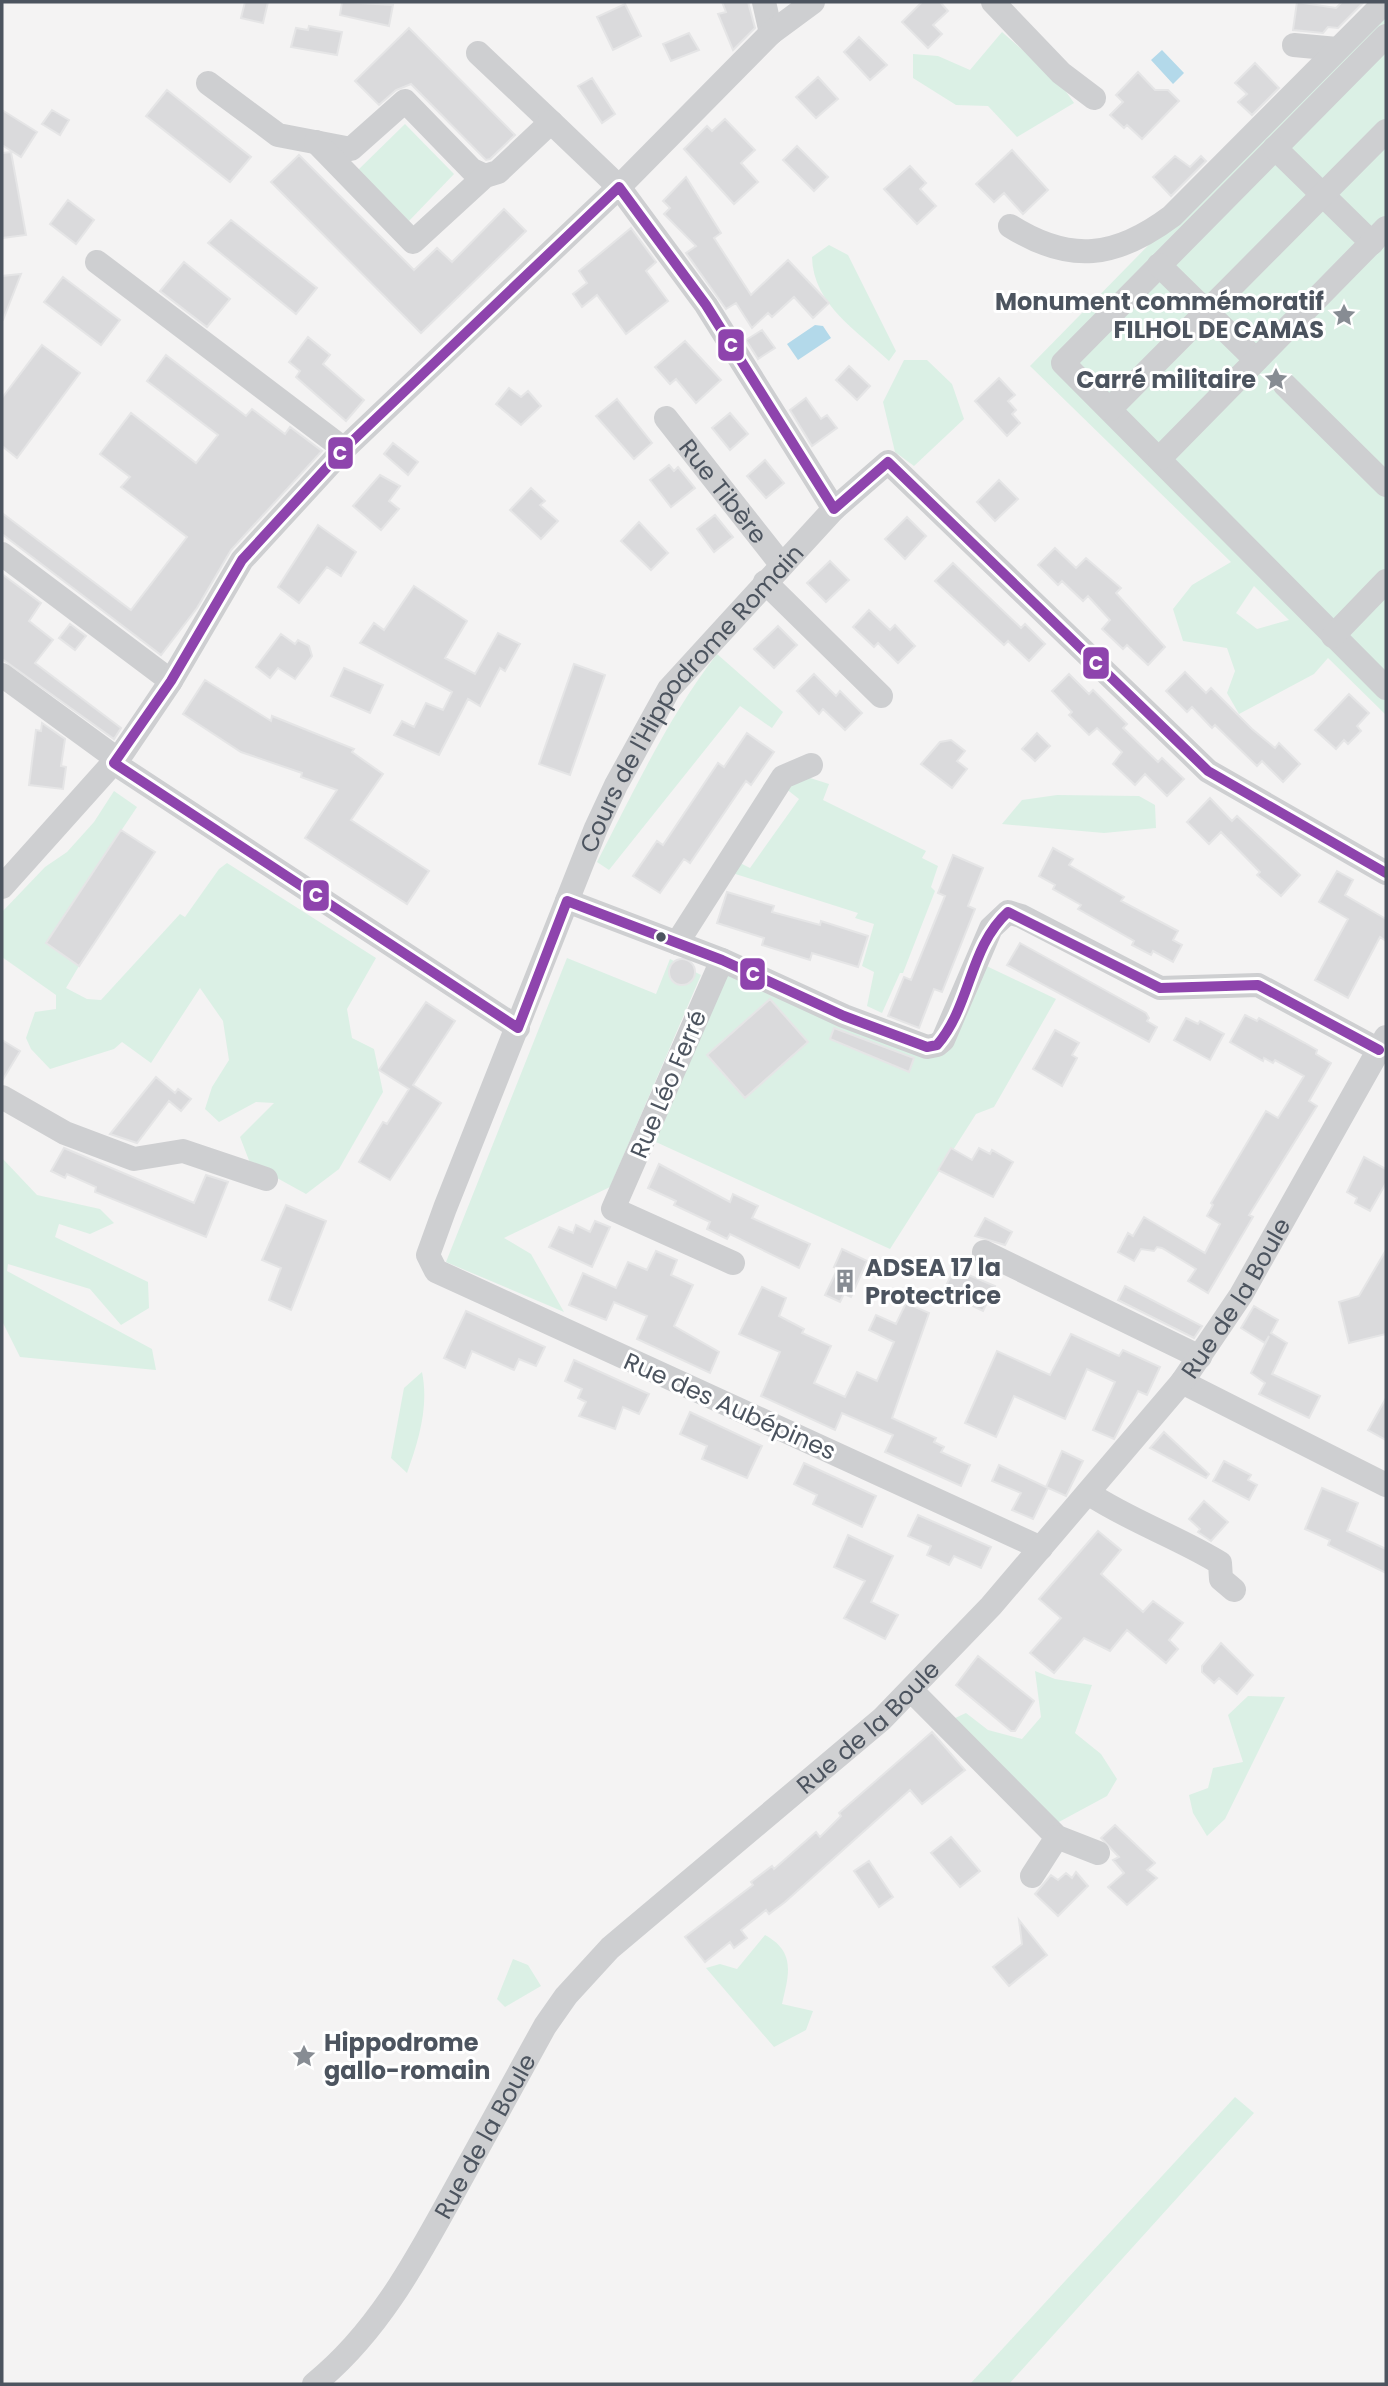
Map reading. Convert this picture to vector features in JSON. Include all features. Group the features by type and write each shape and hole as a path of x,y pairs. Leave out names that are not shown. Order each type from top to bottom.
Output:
{"street":[{"path":"764,2 771,33"},
{"path":"2,887 115,761 171,681 242,560 344,449 619,187 771,33 813,2"},
{"path":"993,2 1061,73 1094,98"},
{"path":"1010,226 1036,242 1076,253 1114,246 1151,232 1172,216 1243,131 1338,49 1385,2"},
{"path":"1386,36 1063,363 1160,458 1184,488 1386,688"},
{"path":"1294,45 1338,49"},
{"path":"478,53 619,187 706,305 834,509"},
{"path":"208,83 278,135 351,149 405,101 472,170 485,176"},
{"path":"316,142 413,242 485,176 498,172 551,122"},
{"path":"1110,409 1386,131"},
{"path":"1160,458 1379,236 1324,196 1275,148"},
{"path":"97,262 344,449"},
{"path":"1159,265 1256,360"},
{"path":"1286,385 1386,485"},
{"name":"Rue Tibère","path":"666,418 773,573 881,696"},
{"name":"Cours de l'Hippodrome Romain","path":"428,1255 567,901 616,785 669,689 834,509 888,462 1208,771 1386,873"},
{"path":"2,554 171,681"},
{"path":"1334,636 1386,581"},
{"path":"2,674 115,761 518,1028"},
{"path":"677,943 783,777 811,765"},
{"path":"567,901 722,960 845,1016 927,1047 937,1045 949,1030 991,928 1008,912 1021,916 1160,988 1258,985 1383,1044"},
{"name":"Rue Léo Ferré","path":"722,960 613,1209 733,1263"},
{"name":"Rue de la Boule","path":"314,2384 361,2339 388,2302 425,2244 545,2026 566,1996 610,1948 882,1719 991,1606 1182,1382 1241,1295 1383,1044"},
{"path":"2,1097 65,1133 134,1158 183,1151 266,1179"},
{"path":"984,1252 1199,1357"},
{"name":"Rue des Aubépines","path":"428,1255 436,1271 451,1280 1041,1548"},
{"path":"1182,1382 1386,1485"},
{"path":"1088,1493 1120,1514 1197,1549 1220,1563 1221,1579 1234,1590"},
{"path":"911,1689 1056,1837 1098,1853"},
{"path":"1032,1876 1056,1837"}],"green space":[{"path":"1380,9 1386,14 1386,715 1328,658 1314,674 1239,714 1227,693 1235,671 1227,648 1183,641 1173,609 1192,585 1231,562 1030,366","holes":["1254,586 1289,620 1257,629 1236,613"]},
{"path":"1002,32 1060,83 1074,103 1017,137 988,106 956,105 913,78 913,54 938,56 970,70"},
{"path":"405,124 454,174 409,221 358,170"},
{"path":"829,245 848,255 896,351 889,361 839,316 820,289 814,274 812,257"},
{"path":"904,360 927,360 952,384 964,419 914,466 895,452 883,402"},
{"path":"717,654 783,712 772,728 740,706 609,870 597,862 667,729"},
{"path":"807,777 829,784 823,800 926,851 922,858 938,866 931,887 935,891 903,973 900,973 882,1013 867,1006 874,972 862,966 874,924 855,918 858,913 729,872 736,861 750,868 799,799 785,788"},
{"path":"114,791 137,807 46,943 79,966 66,988 87,999 101,1000 180,914 185,917 219,869 227,863 376,958 347,1009 352,1038 374,1049 383,1092 339,1169 306,1194 250,1163 240,1137 274,1103 256,1102 219,1122 205,1109 212,1087 229,1060 223,1021 200,988 151,1063 122,1042 114,1049 50,1069 31,1049 26,1038 35,1012 56,1009 56,995 2,957 2,912 45,867 67,852 94,822"},
{"path":"1057,795 1139,796 1155,805 1156,828 1104,833 1002,824 1022,800"},
{"path":"567,958 656,994 670,959 701,975 610,1187 504,1238 531,1254 564,1312 446,1262"},
{"path":"722,960 937,1045 978,962 1056,999 994,1107 976,1114 890,1249 645,1137"},
{"path":"2,1158 37,1195 100,1209 114,1223 90,1234 59,1224 55,1237 148,1282 149,1308 121,1325 90,1289 8,1264 7,1271 152,1349 156,1370 20,1357 2,1321"},
{"path":"422,1372 422,1423 407,1473 391,1458 404,1388"},
{"path":"1035,1671 1055,1679 1092,1685 1075,1733 1101,1754 1117,1779 1107,1796 1057,1823 953,1719 966,1713 988,1730 1022,1739 1041,1717"},
{"path":"1248,1696 1285,1697 1225,1819 1207,1836 1193,1813 1189,1795 1208,1788 1213,1768 1243,1762 1228,1715"},
{"path":"765,1935 782,1949 786,1956 788,1973 782,2004 813,2011 806,2030 774,2047 706,1968 720,1964 737,1969"},
{"path":"513,1959 528,1965 541,1986 505,2007 497,1999"},
{"path":"1235,2097 1254,2113 1009,2384 970,2384"}],"water":[{"path":"1162,50 1184,73 1173,84 1151,60"},
{"path":"815,325 823,326 831,338 798,360 787,344"}],"building":[{"path":"245,2 268,2 263,23 241,18"},
{"path":"342,2 393,5 389,26 340,15"},
{"path":"722,2 748,2 755,28 733,50 718,14 726,12"},
{"path":"922,2 940,2 948,11 933,25 942,34 928,48 902,22"},
{"path":"1297,2 1336,8 1342,2 1363,3 1338,28 1328,27 1323,33 1293,30"},
{"path":"625,4 641,36 613,50 597,17"},
{"path":"309,26 342,32 337,55 291,47 296,28 308,30"},
{"path":"409,28 515,135 490,159 486,160 411,84 396,90 379,105 355,81"},
{"path":"689,33 699,50 671,61 663,44"},
{"path":"859,37 887,65 870,80 844,52"},
{"path":"1255,63 1279,88 1252,115 1238,102 1247,94 1235,83"},
{"path":"1138,72 1155,90 1168,90 1179,101 1142,139 1127,125 1124,128 1110,115 1123,102 1116,95"},
{"path":"818,77 838,99 816,118 796,97"},
{"path":"592,78 615,114 602,123 578,86"},
{"path":"167,90 251,157 230,182 146,116"},
{"path":"2,110 37,132 21,157 2,145"},
{"path":"52,110 69,120 60,135 42,124"},
{"path":"725,119 755,150 741,163 758,182 734,204 684,149 707,126 712,131"},
{"path":"797,146 828,177 814,191 783,160"},
{"path":"1012,150 1048,190 1023,214 1004,193 994,202 976,184"},
{"path":"11,152 26,235 2,238 2,153"},
{"path":"299,155 414,270 437,248 452,262 504,209 526,231 421,333 271,182"},
{"path":"1175,156 1190,167 1201,156 1206,161 1171,196 1153,177"},
{"path":"910,166 926,183 920,189 936,206 917,224 884,189"},
{"path":"686,177 721,233 714,238 751,295 788,260 829,303 813,318 794,297 772,317 768,313 752,328 736,303 726,309 686,253 696,246 664,214 670,208 663,201"},
{"path":"68,200 94,220 76,244 50,224"},
{"path":"231,220 317,288 296,314 208,243"},
{"path":"631,228 656,262 646,271 668,301 626,334 597,295 582,307 573,294 587,283 579,271"},
{"path":"184,262 230,299 207,327 160,291"},
{"path":"21,274 3,320 2,320 2,276"},
{"path":"63,277 120,320 101,345 44,302"},
{"path":"762,330 775,348 758,359 746,340"},
{"path":"308,337 330,355 323,364 364,400 346,421 296,377 300,371 289,362"},
{"path":"685,341 721,380 696,403 676,379 670,384 655,367"},
{"path":"42,345 80,373 17,458 2,446 2,398"},
{"path":"166,355 246,416 252,409 285,434 290,427 322,451 231,550 197,608 161,655 2,534 2,513 131,610 187,537 121,487 130,477 100,454 131,413 196,463 218,435 147,381"},
{"path":"849,366 870,386 857,400 836,380"},
{"path":"999,378 1015,395 1008,401 1016,410 1012,414 1020,423 1007,436 975,401"},
{"path":"509,388 521,397 528,391 541,406 521,425 496,404"},
{"path":"806,398 821,419 827,415 837,428 812,446 790,410"},
{"path":"617,399 652,443 634,459 596,416"},
{"path":"730,413 748,434 730,450 712,428"},
{"path":"393,443 418,462 408,475 384,454"},
{"path":"765,460 784,483 766,498 747,476"},
{"path":"669,465 674,471 678,467 695,488 671,507 650,480"},
{"path":"380,475 400,486 389,501 399,509 381,530 353,506"},
{"path":"999,480 1018,499 995,521 977,502"},
{"path":"531,488 545,501 540,505 558,521 541,539 510,510"},
{"path":"715,515 733,537 714,552 697,529"},
{"path":"907,517 926,536 905,559 885,539"},
{"path":"639,522 668,553 651,570 621,541"},
{"path":"318,525 356,552 341,576 327,567 299,603 278,587"},
{"path":"1055,548 1076,568 1086,558 1121,588 1116,593 1165,647 1148,665 1127,645 1123,649 1102,629 1110,620 1088,596 1083,601 1062,581 1058,585 1038,565"},
{"path":"830,561 849,580 826,602 807,583"},
{"path":"953,563 1021,628 1025,624 1045,644 1029,661 1008,641 1004,645 935,581"},
{"path":"2,574 41,603 29,621 53,640 35,663 121,728 114,739 2,659"},
{"path":"414,586 467,621 445,658 475,674 498,633 520,644 505,671 500,668 480,706 468,699 439,755 394,735 402,721 414,727 426,703 443,710 452,692 360,643 374,623 384,630"},
{"path":"869,610 890,630 895,625 915,646 898,663 878,643 874,647 853,627"},
{"path":"70,624 86,636 75,650 59,638"},
{"path":"778,626 797,645 774,668 754,649"},
{"path":"281,634 295,644 298,640 309,646 312,656 295,679 278,668 270,678 256,667"},
{"path":"574,664 605,675 570,775 539,764"},
{"path":"344,668 383,685 370,713 331,696"},
{"path":"1185,672 1206,693 1211,688 1252,729 1275,748 1279,743 1300,764 1283,782 1262,761 1257,766 1215,725 1212,728 1192,707 1187,712 1166,691"},
{"path":"814,674 836,696 840,691 862,713 845,730 823,709 819,714 797,691"},
{"path":"1069,674 1089,694 1093,690 1127,724 1123,728 1158,762 1162,758 1184,779 1167,796 1145,774 1135,785 1113,764 1122,752 1097,728 1089,735 1069,715 1072,712 1052,691"},
{"path":"205,680 271,721 272,716 354,749 352,752 383,774 351,820 429,871 407,904 305,838 337,790 301,777 302,773 241,752 183,714"},
{"path":"1349,694 1369,713 1357,726 1361,731 1348,744 1344,740 1336,749 1315,730"},
{"path":"42,723 65,739 61,766 66,767 63,789 29,785 36,730 41,731"},
{"path":"747,733 774,752 751,785 746,781 690,863 684,859 660,893 633,876 657,841 663,845 718,763 724,767"},
{"path":"1037,733 1050,746 1035,761 1022,749"},
{"path":"951,740 965,751 957,761 967,769 952,788 921,764 940,742"},
{"path":"1210,798 1232,821 1237,816 1300,875 1281,896 1257,875 1260,872 1221,832 1209,844 1187,822"},
{"path":"121,830 155,852 79,966 46,943"},
{"path":"1053,848 1073,859 1069,865 1124,897 1121,901 1178,931 1173,940 1182,945 1173,962 1153,951 1151,955 1132,945 1134,941 1078,909 1081,905 1053,889 1055,885 1039,876"},
{"path":"953,855 983,868 968,906 975,909 942,992 934,989 919,1028 888,1016 904,977 911,980 945,896 938,893"},
{"path":"1337,871 1353,880 1345,895 1386,919 1386,941 1380,937 1348,998 1315,980 1348,919 1319,902"},
{"path":"727,892 774,906 772,912 820,925 821,921 868,936 858,967 812,953 810,960 762,945 764,938 717,923"},
{"path":"1020,943 1146,1013 1149,1018 1147,1021 1157,1027 1149,1042 1007,965"},
{"path":"682,959 691,963 695,972 691,981 682,985 673,981 669,972 673,963"},
{"path":"770,999 808,1042 745,1098 707,1055"},
{"path":"426,1002 455,1021 413,1085 441,1103 390,1180 359,1162 383,1122 387,1124 409,1089 379,1070"},
{"path":"1245,1015 1257,1021 1259,1018 1305,1043 1331,1063 1309,1101 1317,1106 1249,1215 1253,1217 1208,1293 1188,1281 1196,1269 1162,1248 1157,1247 1154,1251 1141,1249 1134,1261 1118,1252 1128,1233 1133,1236 1144,1217 1205,1253 1220,1224 1207,1216 1213,1205 1211,1203 1266,1111 1278,1118 1304,1076 1275,1060 1273,1063 1264,1058 1263,1061 1230,1042"},
{"path":"1186,1018 1198,1024 1200,1021 1224,1034 1210,1060 1174,1040"},
{"path":"834,1028 914,1058 909,1072 830,1039"},
{"path":"1055,1030 1079,1043 1072,1055 1077,1058 1062,1086 1033,1069"},
{"path":"2,1040 20,1051 2,1081"},
{"path":"156,1077 175,1093 178,1089 191,1099 181,1111 169,1101 137,1143 110,1134"},
{"path":"64,1148 194,1203 206,1175 228,1182 206,1237 95,1192 96,1187 67,1174 65,1178 51,1171"},
{"path":"951,1148 972,1160 979,1148 990,1154 992,1150 1013,1162 993,1197 938,1170"},
{"path":"1364,1157 1386,1169 1386,1183 1370,1211 1355,1203 1357,1198 1347,1192"},
{"path":"659,1164 730,1202 733,1194 758,1206 752,1218 810,1244 799,1268 730,1234 727,1239 707,1229 710,1222 674,1205 676,1201 648,1188"},
{"path":"286,1205 326,1221 291,1310 269,1300 281,1268 262,1260"},
{"path":"985,1218 1012,1232 1005,1245 975,1236"},
{"path":"595,1221 610,1227 592,1267 549,1247 559,1227 573,1233 576,1225 590,1232"},
{"name":"ADSEA 17 la Protectrice","path":"842,1249 867,1261 851,1297 844,1294 840,1302 825,1295 838,1268 834,1267"},
{"path":"1386,1250 1386,1334 1349,1343 1339,1302 1359,1296"},
{"path":"656,1251 677,1260 671,1275 693,1285 674,1326 719,1352 710,1373 637,1339 647,1316 614,1302 606,1320 569,1305 583,1273 616,1288 628,1262 647,1270"},
{"path":"954,1269 995,1286 983,1311 943,1292"},
{"path":"1125,1286 1202,1326 1194,1338 1118,1300"},
{"path":"762,1287 786,1298 779,1316 804,1329 802,1333 831,1346 814,1383 845,1397 857,1372 877,1381 894,1342 869,1330 876,1315 896,1324 906,1303 929,1313 892,1418 936,1438 934,1442 944,1447 941,1452 970,1465 961,1486 885,1452 893,1435 842,1413 835,1430 761,1396 780,1352 739,1334"},
{"path":"1254,1306 1278,1320 1271,1333 1287,1343 1272,1374 1320,1396 1309,1418 1259,1394 1265,1383 1251,1373 1269,1336 1265,1343 1241,1328"},
{"path":"466,1311 545,1347 536,1366 519,1359 514,1370 472,1351 465,1368 444,1358"},
{"path":"1071,1334 1119,1356 1123,1350 1160,1367 1147,1395 1138,1391 1114,1439 1093,1430 1115,1382 1087,1369 1065,1419 1014,1396 996,1437 965,1423 997,1351 1050,1375"},
{"path":"574,1360 649,1394 639,1414 623,1407 615,1429 579,1416 586,1402 578,1398 582,1389 565,1381"},
{"path":"1386,1398 1386,1440 1368,1430"},
{"path":"690,1412 762,1446 747,1478 702,1459 707,1446 680,1434"},
{"path":"1164,1432 1209,1474 1206,1478 1150,1448"},
{"path":"1062,1451 1083,1461 1066,1496 1046,1487"},
{"path":"1224,1461 1251,1475 1248,1480 1257,1485 1249,1500 1213,1481"},
{"path":"804,1463 876,1496 862,1527 813,1504 817,1495 794,1484"},
{"path":"999,1465 1048,1488 1033,1519 1012,1510 1021,1493 992,1481"},
{"path":"1322,1488 1358,1503 1347,1531 1386,1549 1386,1573 1328,1545 1330,1540 1305,1529"},
{"path":"1204,1501 1228,1522 1211,1541 1198,1532 1200,1529 1189,1519"},
{"path":"918,1515 991,1547 981,1568 954,1556 949,1565 927,1555 931,1546 908,1536"},
{"path":"1098,1531 1121,1550 1101,1574 1143,1612 1153,1601 1183,1623 1169,1640 1178,1649 1166,1663 1127,1630 1110,1651 1084,1638 1054,1673 1030,1653 1061,1618 1039,1599"},
{"path":"848,1535 893,1556 871,1602 898,1615 885,1639 844,1618 865,1581 834,1567"},
{"path":"1221,1643 1253,1675 1237,1694 1219,1678 1214,1683 1202,1672 1202,1666"},
{"path":"978,1656 1034,1701 1015,1731 1011,1731 956,1685"},
{"path":"932,1732 965,1770 922,1804 910,1790 785,1902 769,1914 766,1910 741,1930 747,1938 734,1948 730,1942 705,1962 685,1937 753,1885 751,1882 772,1866 774,1869 816,1832 820,1837 841,1816 839,1813"},
{"path":"1115,1825 1155,1863 1147,1870 1157,1878 1127,1905 1108,1887 1124,1873 1113,1860 1119,1857 1101,1838"},
{"path":"951,1837 980,1871 960,1887 931,1853"},
{"path":"869,1861 893,1897 879,1907 854,1871"},
{"path":"1076,1872 1088,1886 1058,1916 1035,1894 1051,1875 1058,1880 1066,1873 1072,1878"},
{"path":"1019,1920 1047,1955 1009,1986 993,1967 1022,1944"}],"transit line":[{"name":"C","path":"619,187 706,305 834,509"},
{"name":"C","path":"114,763 171,681 242,560 344,449 619,187"},
{"name":"C","path":"834,509 888,462 1208,771 1386,873"},
{"name":"C","path":"114,763 518,1028"},
{"name":"C","path":"567,901 722,960 844,1016 927,1047 937,1045"},
{"name":"C","path":"518,1028 567,901"},
{"name":"C","path":"1008,912 1160,988 1258,985 1379,1050"},
{"name":"C","path":"937,1045 957,1013 985,942 1008,912"}],"place":[{"name":"Monument commémoratif FILHOL DE CAMAS","path":"1344,315"},
{"name":"Carré militaire","path":"1276,379"},
{"name":"ADSEA 17 la Protectrice","path":"845,1281"},
{"name":"Hippodrome gallo-romain","path":"304,2056"}]}
